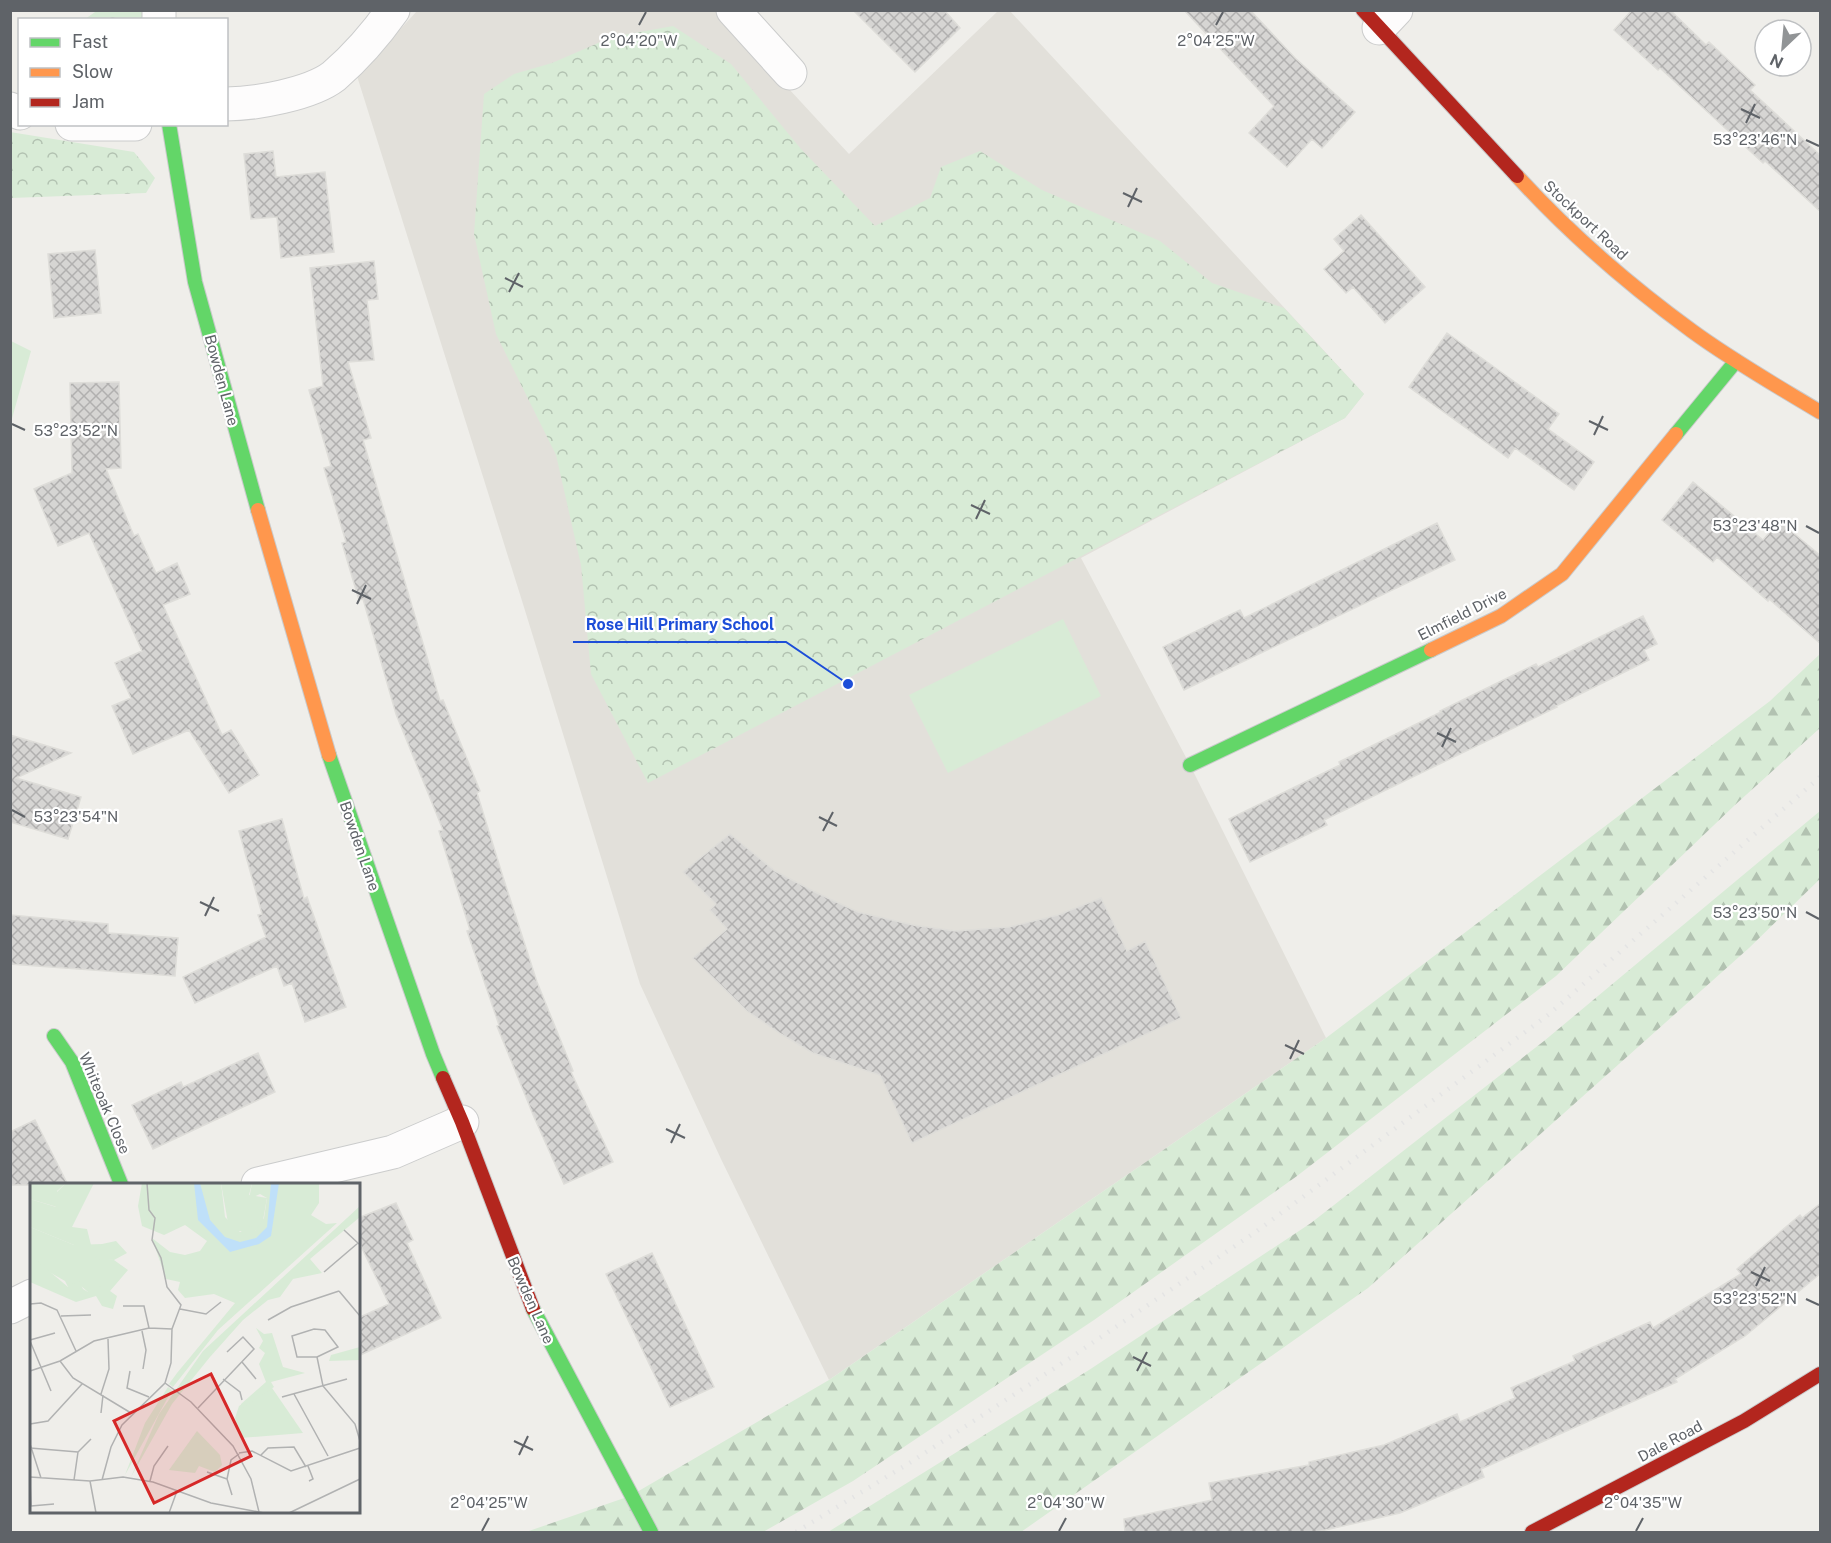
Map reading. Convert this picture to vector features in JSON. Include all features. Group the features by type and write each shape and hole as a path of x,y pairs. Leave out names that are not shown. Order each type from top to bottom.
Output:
{"street":[{"path":"228,104 244,104 293,94 332,77 375,36 393,10"},
{"path":"735,11 790,73"},
{"name":"Stockport Road","path":"1379,16 1553,215 1640,291 1692,331 1736,361 1821,412"},
{"name":"Bowden Lane","path":"169,126 195,282 266,541 332,766 433,1054 462,1122 535,1316 651,1533"},
{"name":"Elmfield Drive","path":"1190,765 1501,616 1562,574 1736,361"},
{"name":"Whiteoak Close","path":"54,1036 72,1062 120,1183"},
{"path":"266,1183 393,1152 462,1122"},
{"path":"10,1307 30,1297"},
{"name":"Dale Road","path":"1532,1533 1743,1421 1821,1374"}],"shaded area":[{"path":"417,11 717,11 849,154 998,11 1010,11 1364,394 1345,418 1081,558 1190,765 1326,1038 829,1380 721,1159 640,984 357,76"}],"green space":[{"path":"98,10 142,11 142,18 86,18"},
{"path":"673,26 731,64 801,149 875,226 930,198 941,167 980,151 1042,190 1160,241 1212,283 1284,308 1364,394 1345,418 648,783 591,674 581,565 556,455 496,334 474,234 484,94 514,74 552,63 612,37"},
{"path":"10,132 134,152 155,178 146,193 11,198"},
{"path":"11,341 31,351 11,422"},
{"path":"1063,619 1101,696 948,773 909,695"},
{"path":"1820,654 1820,728 1736,804 1556,976 1297,1176 1094,1320 853,1481 763,1532 526,1532 630,1496 829,1380 1326,1038 1770,701"},
{"path":"1820,811 1820,879 1749,948 1368,1288 1021,1532 828,1532 1089,1370 1311,1223 1544,1041"}],"building":[{"path":"853,10 944,10 960,28 915,72"},
{"path":"1184,10 1250,10 1295,58 1355,112 1322,148 1312,139 1287,167 1249,133 1274,106"},
{"path":"1632,10 1670,10 1706,45 1709,42 1755,85 1750,90 1821,156 1821,212 1765,161 1763,163 1660,68 1658,70 1614,30"},
{"path":"273,151 276,177 325,172 334,252 281,258 277,217 251,219 244,154"},
{"path":"1361,215 1425,287 1385,323 1353,287 1346,293 1324,269 1344,251 1334,239"},
{"path":"95,250 101,313 54,318 48,254"},
{"path":"374,261 378,299 367,300 374,360 348,362 371,438 363,440 440,701 443,700 480,791 477,793 537,982 573,1071 571,1072 613,1162 564,1184 497,1026 499,1025 467,931 470,930 439,831 443,830 396,714 363,599 359,600 342,543 346,542 324,468 331,466 309,390 323,386 310,268"},
{"path":"1447,333 1559,414 1548,429 1594,462 1574,490 1515,448 1508,458 1409,387"},
{"path":"119,382 121,468 106,469 134,536 138,534 156,573 177,563 190,594 163,605 222,735 231,730 259,775 229,793 189,730 133,754 112,706 131,698 115,663 142,651 89,533 58,546 34,489 72,473 70,383"},
{"path":"1693,482 1763,540 1779,521 1821,556 1821,644 1717,557 1713,562 1662,520"},
{"path":"1437,523 1455,560 1184,690 1163,647 1240,610 1244,618"},
{"path":"1643,616 1657,644 1644,650 1649,660 1324,820 1327,825 1250,862 1229,819 1340,765 1339,762 1440,711 1536,664 1538,667"},
{"path":"10,735 71,753 16,778 81,797 68,839 10,822"},
{"path":"282,819 304,899 307,897 346,1007 305,1022 292,983 284,986 277,966 195,1003 183,977 266,937 258,915 262,914 239,831"},
{"path":"730,834 775,871 817,893 858,912 913,925 955,931 1009,927 1058,915 1101,898 1127,951 1145,941 1181,1018 912,1143 880,1075 813,1053 781,1034 747,1011 693,958 727,929 710,910 716,904 683,872"},
{"path":"10,915 108,924 108,933 178,938 175,976 10,964"},
{"path":"258,1053 275,1092 153,1149 132,1105 181,1082 183,1087"},
{"path":"35,1120 67,1183 10,1185 10,1132"},
{"path":"396,1203 413,1240 407,1243 441,1318 360,1355 360,1317 389,1304 360,1244 360,1217"},
{"path":"1821,1203 1821,1273 1745,1336 1675,1379 1677,1382 1481,1469 1484,1477 1400,1513 1312,1533 1125,1533 1124,1519 1212,1500 1209,1483 1309,1465 1309,1462 1384,1445 1457,1414 1460,1422 1515,1398 1511,1388 1575,1361 1573,1356 1650,1322 1653,1328 1741,1274 1737,1269 1800,1215 1802,1218"},
{"path":"652,1253 714,1387 670,1407 606,1274"}],"railway":[{"path":"796,1532 911,1462 1257,1231 1548,1015 1820,777"}],"traffic: fast":[{"path":"169,126 195,282 258,510"},
{"path":"1676,434 1736,361"},
{"path":"1190,765 1431,650"},
{"path":"329,755 443,1078"},
{"path":"54,1036 72,1062 121,1183"},
{"path":"533,1309 651,1532"}],"traffic: slow":[{"path":"1517,176 1579,238 1623,277 1692,331 1723,353 1820,412"},
{"path":"1431,650 1501,616 1562,574 1676,434"},
{"path":"258,510 329,755"}],"traffic: jam":[{"path":"1363,10 1517,176"},
{"path":"443,1078 533,1309"},
{"path":"1532,1532 1744,1421 1820,1374"}],"place":[{"name":"Rose Hill Primary School","path":"848,684"}]}
